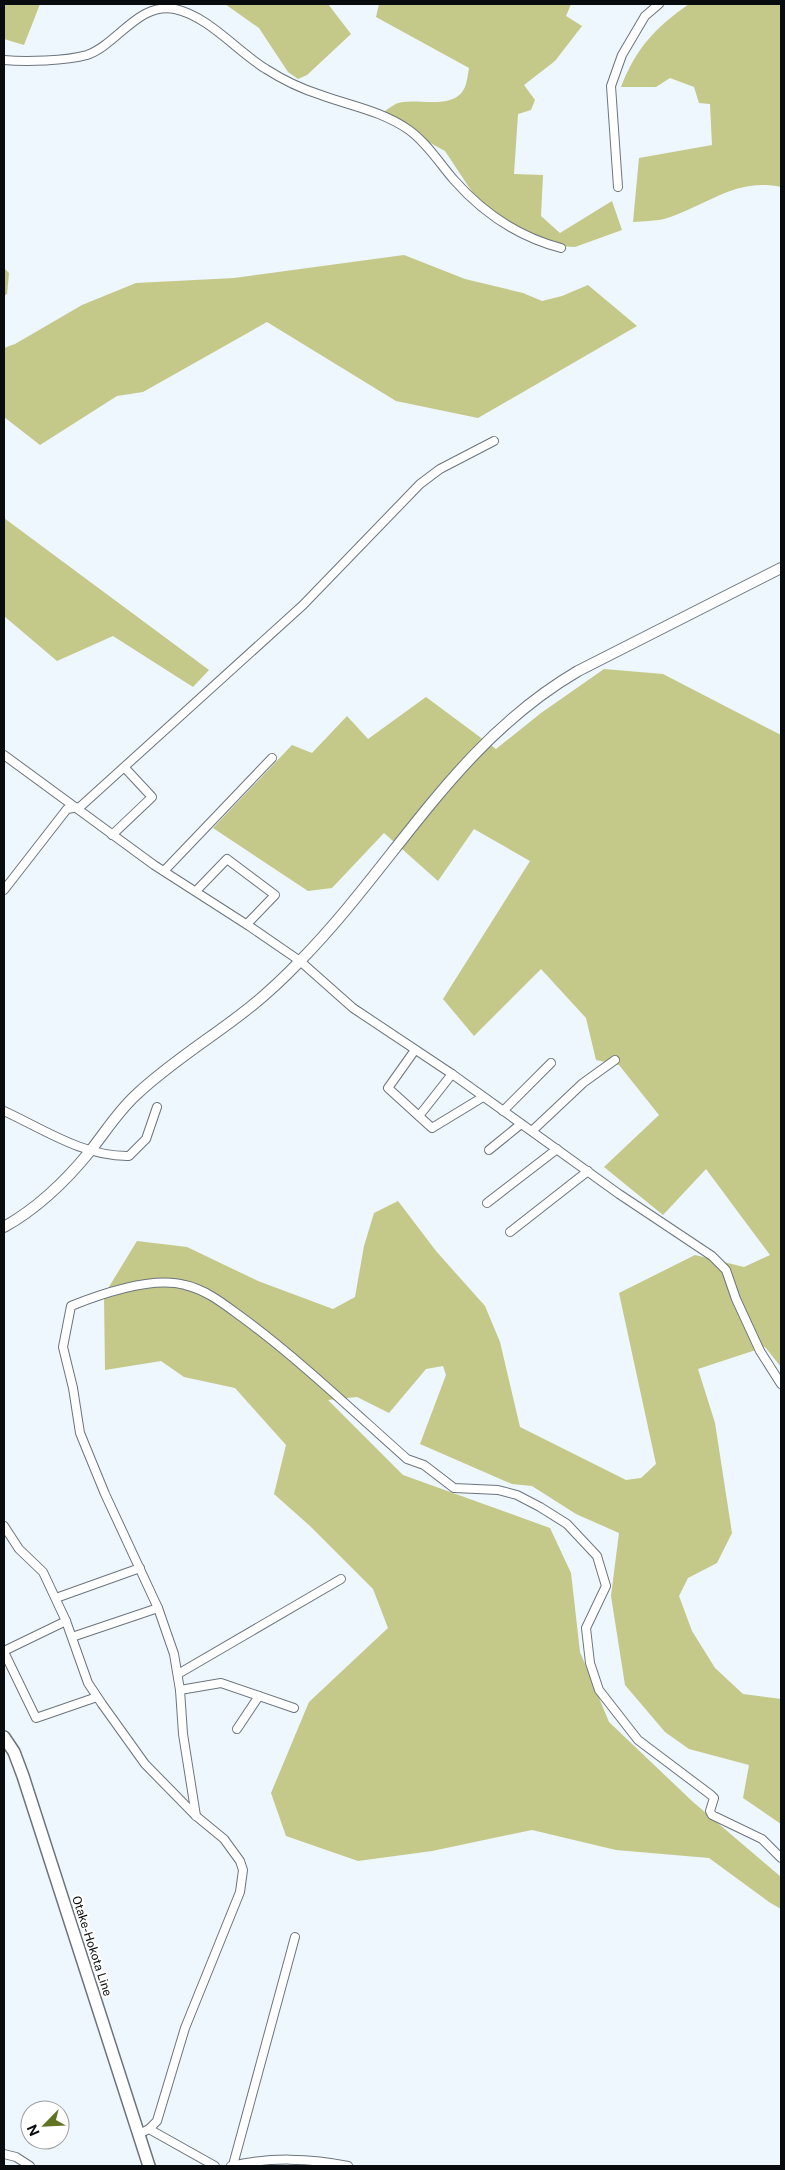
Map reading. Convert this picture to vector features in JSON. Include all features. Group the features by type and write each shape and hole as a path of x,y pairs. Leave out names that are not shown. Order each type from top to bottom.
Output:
{"main road":[{"name":"Otake-Hokota Line","path":"4,1737 14,1752 23,1776 148,2166"}],"street":[{"path":"618,187 611,86 622,55 645,16 659,4"},
{"path":"4,60 32,61 86,55 106,44 148,13 156,10 176,9 198,18 266,69 293,84 322,96 363,107 409,130 424,144 473,200 498,220 540,242 562,248"},
{"path":"4,890 67,809 73,806 80,807 303,606 420,484 440,469 494,441"},
{"path":"4,1227 47,1198 90,1151 136,1095 173,1064 258,1001 300,962 329,930 468,759 516,714 546,691 578,671 781,568"},
{"path":"4,755 112,835 247,924 300,962 353,1008 452,1074 720,1262 726,1270 736,1299 760,1351 781,1384"},
{"path":"164,871 272,758"},
{"path":"112,835 152,796 125,768"},
{"path":"196,891 228,859 275,895 247,924"},
{"path":"414,1050 388,1088 432,1128 483,1096"},
{"path":"532,1131 583,1083 615,1060"},
{"path":"504,1111 551,1063"},
{"path":"419,1116 452,1074"},
{"path":"4,1110 90,1151 129,1156 146,1139 157,1107"},
{"path":"489,1150 521,1124"},
{"path":"487,1203 557,1149"},
{"path":"510,1232 588,1171"},
{"path":"196,1816 183,1734 180,1690 174,1654 158,1608 104,1494 80,1433 73,1388 63,1347 70,1306 102,1295 168,1282 185,1285 211,1295 269,1338 407,1459 424,1465 454,1488 498,1490 517,1495 567,1524 597,1556 606,1586 586,1628 590,1663 599,1690 617,1716 638,1740 714,1798 710,1811 712,1815 762,1839 781,1858"},
{"path":"4,1526 19,1549 43,1572 66,1621 88,1683 97,1697 145,1764 196,1816 224,1839 240,1861 243,1880 231,1916 185,2028 157,2120 149,2129 138,2134"},
{"path":"56,1598 140,1568"},
{"path":"178,1674 341,1580"},
{"path":"72,1637 158,1608"},
{"path":"66,1621 4,1651 36,1718 97,1697"},
{"path":"180,1690 221,1682 294,1708"},
{"path":"237,1729 259,1696"},
{"path":"295,1937 231,2166 269,2161 328,2162 348,2166"},
{"path":"149,2129 215,2166"},
{"path":"4,2154 16,2157 30,2166"}],"green space":[{"path":"4,4 40,4 24,45 4,39"},
{"path":"225,4 328,4 351,34 307,75 298,79 288,72 259,28"},
{"path":"379,4 571,4 566,16 582,26 555,61 524,85 535,100 531,110 518,114 514,174 543,175 541,216 560,233 612,201 622,230 575,247 555,246 524,237 488,216 445,151 390,121 385,111 395,104 403,102 437,102 454,99 465,87 469,68 376,17"},
{"path":"689,4 781,4 781,187 749,186 721,195 664,219 633,222 639,158 712,145 710,104 699,103 694,87 670,78 656,87 621,87 633,61 648,40 666,22"},
{"path":"404,255 465,279 523,293 542,301 562,296 588,285 637,326 478,418 396,401 267,322 143,392 117,396 40,445 4,417 4,348 15,344 82,305 136,283 234,278"},
{"path":"4,268 9,273 7,294 4,296"},
{"path":"4,518 209,670 193,687 113,636 57,661 4,616"},
{"path":"604,669 663,674 781,735 781,1367 765,1347 698,1369 715,1423 732,1533 717,1563 688,1578 679,1596 692,1631 715,1668 743,1694 781,1699 781,1824 743,1798 749,1765 689,1749 665,1732 625,1685 611,1596 619,1533 576,1514 532,1486 512,1484 420,1444 446,1375 443,1366 426,1369 389,1413 357,1397 328,1400 403,1475 550,1528 571,1573 580,1652 609,1722 693,1802 781,1877 781,1909 709,1858 616,1850 532,1830 432,1851 358,1861 286,1836 271,1793 309,1702 388,1628 373,1589 310,1526 274,1494 286,1445 235,1388 184,1377 161,1361 105,1370 104,1295 137,1241 187,1247 258,1281 333,1309 355,1297 364,1246 374,1213 398,1201 436,1251 485,1306 500,1342 520,1427 626,1480 641,1478 656,1464 619,1293 695,1255 744,1267 770,1255 706,1169 663,1215 604,1167 659,1115 619,1065 596,1060 586,1018 541,969 474,1036 443,999 530,861 474,829 438,881 384,833 332,888 308,891 213,828 292,745 312,753 347,716 368,739 426,697 496,749 541,713"}]}
